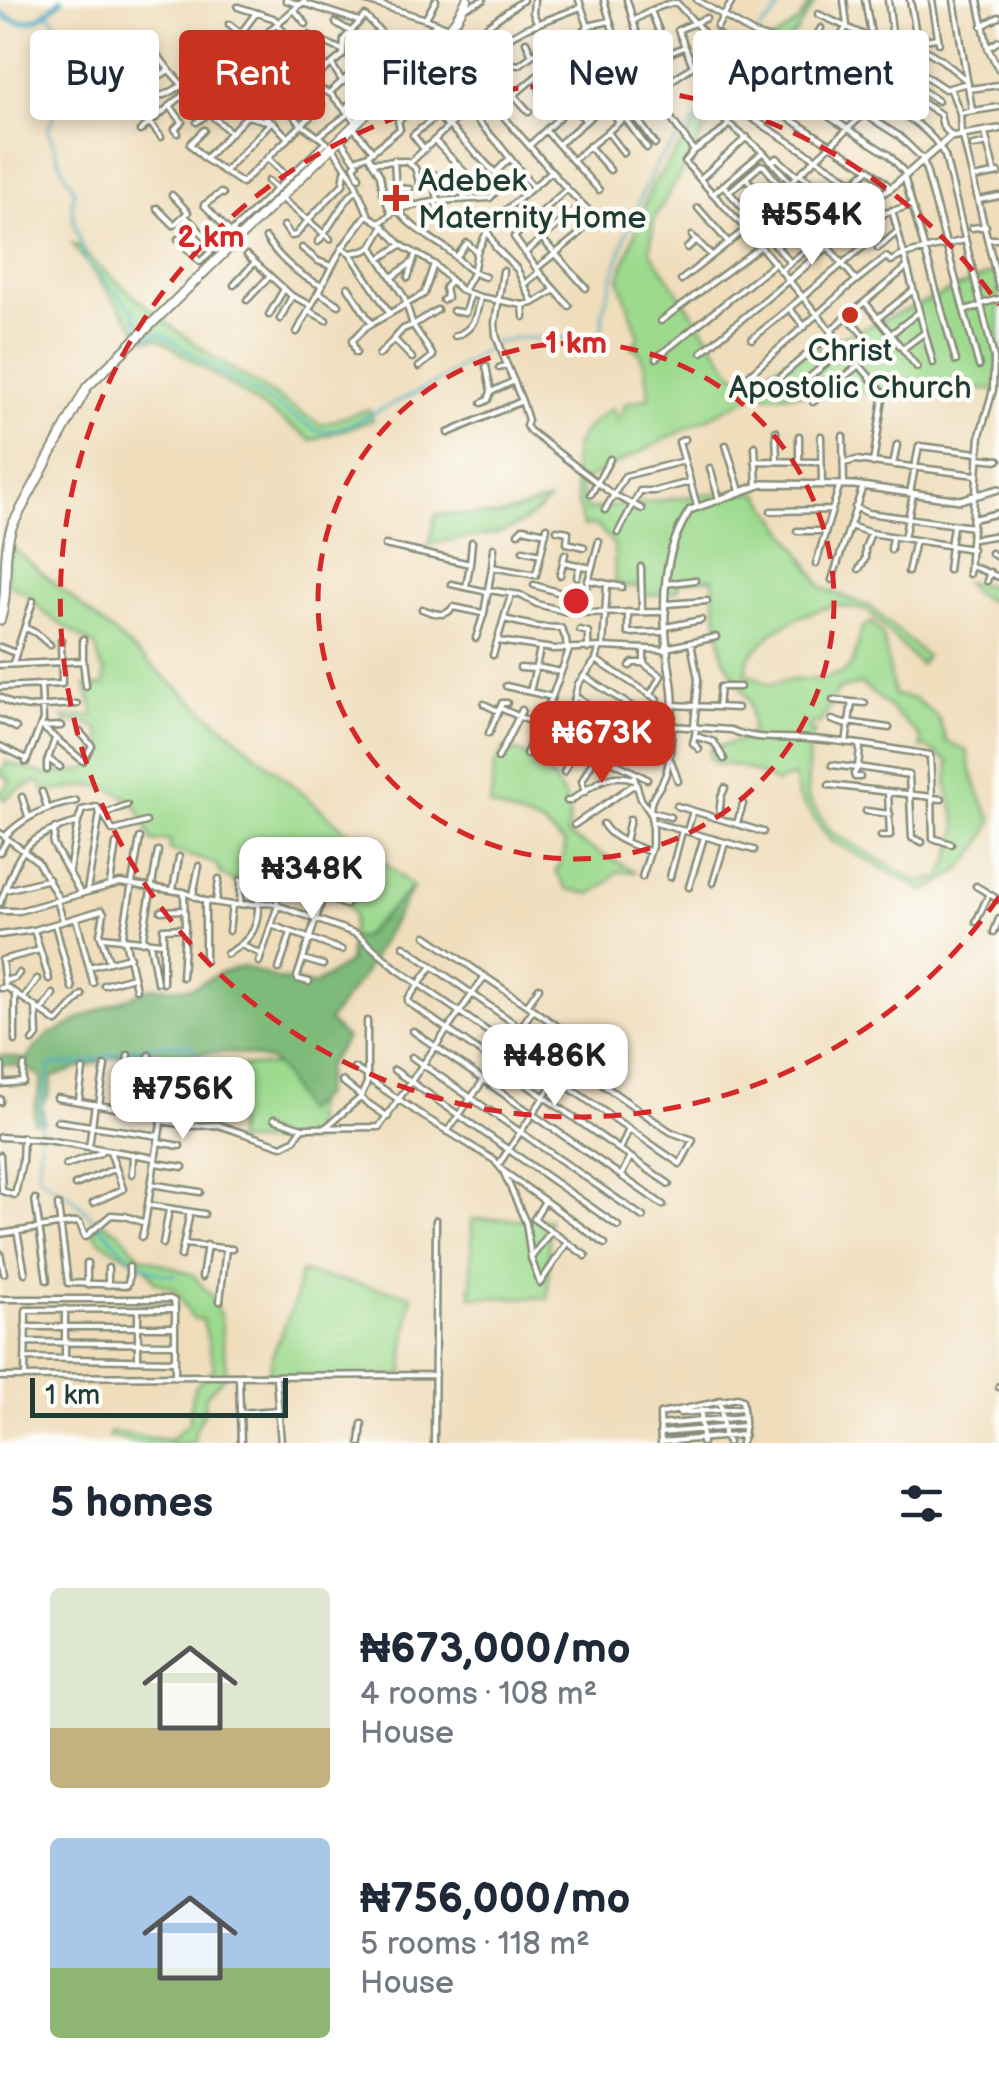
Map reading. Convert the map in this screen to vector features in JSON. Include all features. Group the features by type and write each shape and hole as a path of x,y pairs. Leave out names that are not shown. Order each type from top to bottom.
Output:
{"main road":[{"path":"448,28 466,4"},
{"path":"447,30 466,4"},
{"path":"329,145 340,138 350,121"},
{"path":"196,276 309,168 350,121"},
{"path":"0,607 2,553 8,528 86,386 278,192 309,168"},
{"path":"0,620 6,590 6,542 86,386"}],"street":[{"path":"286,0 359,21"},
{"path":"363,0 448,28"},
{"path":"426,19 436,0"},
{"path":"466,4 483,0"},
{"path":"486,30 524,0"},
{"path":"535,0 533,12 538,24"},
{"path":"579,0 587,28"},
{"path":"604,0 613,30"},
{"path":"627,0 636,30"},
{"path":"697,0 746,30"},
{"path":"717,26 733,0"},
{"path":"844,0 845,30"},
{"path":"865,0 868,30"},
{"path":"888,0 892,30"},
{"path":"910,0 915,30"},
{"path":"929,41 939,40 932,0"},
{"path":"954,0 972,110"},
{"path":"986,0 978,2 982,26 998,68"},
{"path":"633,21 665,2 678,2 702,30"},
{"path":"272,30 303,3"},
{"path":"238,7 273,18 283,30"},
{"path":"513,35 581,7"},
{"path":"294,11 306,24"},
{"path":"651,11 659,30"},
{"path":"245,30 256,13"},
{"path":"818,14 854,30"},
{"path":"351,30 366,17 377,30"},
{"path":"982,26 999,17"},
{"path":"673,78 692,66 678,30 706,18"},
{"path":"583,30 610,21"},
{"path":"336,23 348,30"},
{"path":"430,30 437,23"},
{"path":"230,24 237,30"},
{"path":"325,68 343,55 345,38"},
{"path":"325,42 342,50"},
{"path":"513,64 519,66 532,55 526,42"},
{"path":"988,48 999,42"},
{"path":"673,52 684,47"},
{"path":"929,52 967,81"},
{"path":"160,58 179,83"},
{"path":"325,63 343,82 329,93"},
{"path":"159,76 169,70"},
{"path":"929,77 945,89 967,81 999,85"},
{"path":"528,112 514,95 533,79"},
{"path":"950,88 960,113 962,136 996,260 998,283"},
{"path":"325,91 370,153 394,211 473,273 486,277"},
{"path":"929,95 938,101"},
{"path":"140,131 179,100"},
{"path":"171,107 182,122 175,129 178,134"},
{"path":"929,107 937,112 952,137"},
{"path":"960,113 999,107"},
{"path":"673,119 694,151"},
{"path":"216,120 231,133"},
{"path":"205,159 244,120"},
{"path":"264,120 272,122 288,138"},
{"path":"297,120 329,145 348,170 359,177"},
{"path":"204,130 190,144 242,184 305,120"},
{"path":"355,160 400,129 399,120"},
{"path":"424,149 414,135 433,120"},
{"path":"350,253 372,247 382,224 394,211 492,197 503,182 442,120"},
{"path":"409,163 456,120"},
{"path":"476,120 533,187"},
{"path":"508,120 595,218 524,285"},
{"path":"530,144 557,120"},
{"path":"573,160 621,120"},
{"path":"626,120 647,148"},
{"path":"638,120 655,144"},
{"path":"724,120 764,152 832,228"},
{"path":"755,120 853,182 871,200"},
{"path":"792,120 869,169 891,188"},
{"path":"833,120 889,155 905,175 956,361"},
{"path":"791,181 858,120"},
{"path":"872,120 899,136 923,159 979,366"},
{"path":"911,120 926,130 945,156 994,358 993,389 978,456 969,574"},
{"path":"319,136 350,121"},
{"path":"558,144 586,121"},
{"path":"224,172 272,122"},
{"path":"150,123 161,137"},
{"path":"729,124 685,162 761,246 883,396 873,463"},
{"path":"546,130 598,190"},
{"path":"962,136 999,130"},
{"path":"780,270 891,188 952,137 999,130"},
{"path":"607,132 624,152"},
{"path":"974,178 997,174 985,133"},
{"path":"700,179 747,137"},
{"path":"340,138 355,160 357,190 367,214 401,245 434,264 462,291 524,306 555,290"},
{"path":"434,140 478,184 488,185"},
{"path":"974,146 988,143"},
{"path":"178,239 200,262 278,192 288,178 329,145"},
{"path":"589,146 610,170"},
{"path":"713,194 764,152"},
{"path":"496,172 510,158"},
{"path":"773,161 776,158 837,197"},
{"path":"269,159 288,178"},
{"path":"394,160 394,211"},
{"path":"372,162 403,160 415,168 419,182 434,174 437,212 446,226 458,219 481,218 502,256 516,267 533,303"},
{"path":"456,164 464,198"},
{"path":"729,192 764,166 822,236"},
{"path":"819,213 869,169"},
{"path":"284,226 294,236 343,184 348,170"},
{"path":"462,291 473,273 486,230 552,170"},
{"path":"746,178 778,216"},
{"path":"268,181 330,239"},
{"path":"723,185 790,262"},
{"path":"395,188 410,189"},
{"path":"568,189 514,236 568,306"},
{"path":"318,242 348,196 357,190"},
{"path":"223,194 204,205 231,232"},
{"path":"157,208 174,225 185,216 188,212 172,195"},
{"path":"979,200 999,196"},
{"path":"763,231 795,203"},
{"path":"525,253 582,204"},
{"path":"865,231 892,210 912,205"},
{"path":"698,208 728,243"},
{"path":"702,352 828,247 844,232 859,208"},
{"path":"892,210 933,363"},
{"path":"297,332 342,248 367,214"},
{"path":"185,216 216,247"},
{"path":"777,246 808,220"},
{"path":"528,223 586,288"},
{"path":"972,228 986,226"},
{"path":"681,280 746,229"},
{"path":"878,248 897,232"},
{"path":"266,238 278,256 322,286"},
{"path":"687,248 694,238 711,256"},
{"path":"989,239 999,239"},
{"path":"747,377 886,257 891,261 965,240"},
{"path":"752,339 868,242"},
{"path":"456,258 466,243 477,252"},
{"path":"380,258 401,245"},
{"path":"661,321 761,246"},
{"path":"372,247 433,356 431,362 418,367"},
{"path":"828,247 856,280"},
{"path":"302,248 332,266"},
{"path":"342,248 350,253 390,313"},
{"path":"248,255 292,296 326,320"},
{"path":"408,278 415,255"},
{"path":"234,284 254,262"},
{"path":"392,277 413,262"},
{"path":"656,358 775,263"},
{"path":"356,353 352,341 372,323 424,294 434,264"},
{"path":"771,385 906,268"},
{"path":"503,270 495,323 528,420 526,427 612,494 642,509"},
{"path":"247,300 270,276"},
{"path":"443,300 451,280"},
{"path":"348,287 372,323"},
{"path":"269,316 284,289"},
{"path":"878,318 912,291"},
{"path":"318,292 339,306"},
{"path":"453,311 465,314 470,295"},
{"path":"280,319 292,296"},
{"path":"455,336 473,325 480,297"},
{"path":"964,310 999,299"},
{"path":"865,302 918,367"},
{"path":"524,306 524,317"},
{"path":"789,308 805,327"},
{"path":"379,356 401,331 437,310"},
{"path":"892,334 918,312"},
{"path":"848,317 880,354"},
{"path":"904,348 924,333"},
{"path":"394,339 412,358"},
{"path":"804,382 845,347"},
{"path":"498,368 507,365"},
{"path":"825,365 830,370"},
{"path":"813,402 859,365"},
{"path":"482,404 491,392 486,366"},
{"path":"843,378 856,395"},
{"path":"491,392 514,381"},
{"path":"448,433 522,401"},
{"path":"776,431 777,460"},
{"path":"799,436 799,461"},
{"path":"821,436 822,485"},
{"path":"816,564 842,485 844,436"},
{"path":"685,439 679,441 697,506"},
{"path":"726,445 740,491"},
{"path":"755,446 757,485"},
{"path":"893,465 896,446"},
{"path":"904,539 920,446 999,460"},
{"path":"591,494 610,459"},
{"path":"755,460 820,462"},
{"path":"844,463 856,460 976,475"},
{"path":"605,510 625,476 684,461"},
{"path":"710,468 718,499"},
{"path":"618,533 642,490 690,482"},
{"path":"649,811 666,773 672,726 674,688 666,649 666,568 686,516 697,506 757,485 863,486 960,500 999,489"},
{"path":"832,580 863,486"},
{"path":"855,507 972,527"},
{"path":"771,511 832,510"},
{"path":"973,519 999,513"},
{"path":"948,570 954,525"},
{"path":"850,526 871,534 972,549"},
{"path":"492,567 536,575 546,530 522,528 518,533"},
{"path":"557,530 568,532 567,543 584,547"},
{"path":"796,531 826,532"},
{"path":"859,569 866,559 871,534"},
{"path":"973,539 999,535"},
{"path":"891,550 892,537"},
{"path":"908,572 915,540"},
{"path":"590,622 584,603 599,541"},
{"path":"466,586 472,542"},
{"path":"385,545 470,564"},
{"path":"476,638 489,591 494,548"},
{"path":"522,550 541,554"},
{"path":"560,575 565,554"},
{"path":"991,554 999,558"},
{"path":"564,562 591,568"},
{"path":"577,578 580,565"},
{"path":"970,565 999,577"},
{"path":"641,567 642,612"},
{"path":"987,582 990,572"},
{"path":"588,580 622,587"},
{"path":"665,584 695,580"},
{"path":"451,584 511,594 571,613 642,612 707,601"},
{"path":"534,585 584,603"},
{"path":"545,760 576,697 576,688 601,648 607,585"},
{"path":"493,655 511,594"},
{"path":"13,665 33,601"},
{"path":"422,609 441,615 454,607 484,613"},
{"path":"628,612 628,634 702,620"},
{"path":"504,618 538,627 562,628 568,650 526,754"},
{"path":"26,628 50,645"},
{"path":"580,630 588,632 588,648"},
{"path":"498,642 540,649 644,650 716,638"},
{"path":"83,639 86,686"},
{"path":"0,686 63,683 61,640"},
{"path":"691,643 698,679 693,743 698,749"},
{"path":"0,647 16,653"},
{"path":"530,692 540,649"},
{"path":"644,650 644,663"},
{"path":"596,660 657,699"},
{"path":"0,665 83,661"},
{"path":"630,666 644,663 661,676 650,694"},
{"path":"520,668 561,672"},
{"path":"584,676 654,721"},
{"path":"0,746 27,760 41,726 41,685"},
{"path":"506,686 552,697"},
{"path":"718,707 720,688 740,687"},
{"path":"0,696 11,703 77,704"},
{"path":"576,697 636,734"},
{"path":"833,700 864,703"},
{"path":"846,743 852,702"},
{"path":"488,732 502,703 507,703"},
{"path":"484,704 520,713 635,776 652,822 650,852 642,877"},
{"path":"673,705 737,708"},
{"path":"564,772 593,708"},
{"path":"498,758 520,713"},
{"path":"0,720 16,728"},
{"path":"832,720 889,728"},
{"path":"586,724 628,744"},
{"path":"41,726 60,726"},
{"path":"41,726 83,760 92,746 80,732"},
{"path":"672,726 930,755 933,838 951,844"},
{"path":"695,736 722,741"},
{"path":"47,770 56,739"},
{"path":"714,742 724,759"},
{"path":"853,787 860,746"},
{"path":"584,792 582,781 597,753"},
{"path":"669,756 678,782"},
{"path":"48,759 60,768"},
{"path":"832,765 908,774 912,837 922,842"},
{"path":"567,801 610,776 648,779"},
{"path":"829,785 874,794 942,799"},
{"path":"574,825 632,786 637,787"},
{"path":"719,818 724,788"},
{"path":"42,792 48,809"},
{"path":"881,836 890,836 888,793"},
{"path":"22,797 28,816"},
{"path":"0,852 4,836 28,816 76,802"},
{"path":"738,823 744,804"},
{"path":"101,814 127,806"},
{"path":"677,806 763,832"},
{"path":"68,870 80,812 97,808 113,831 146,822"},
{"path":"649,811 670,816"},
{"path":"866,811 890,814"},
{"path":"670,876 694,812"},
{"path":"84,894 101,814"},
{"path":"624,842 630,819"},
{"path":"0,903 22,850 36,837 78,822"},
{"path":"652,822 754,850"},
{"path":"603,824 624,842 650,852"},
{"path":"55,828 52,844 84,894"},
{"path":"4,836 36,861 50,880 64,921"},
{"path":"689,887 704,837"},
{"path":"136,989 124,940 140,838"},
{"path":"713,883 725,843"},
{"path":"110,885 116,844"},
{"path":"142,942 158,851"},
{"path":"173,890 179,857"},
{"path":"192,894 199,866"},
{"path":"216,902 219,879"},
{"path":"5,890 50,880"},
{"path":"240,904 241,880"},
{"path":"309,982 297,978 328,882"},
{"path":"227,954 242,946 253,932 260,883"},
{"path":"0,910 19,910 110,885 131,884 184,892 205,901 277,904 316,918 364,938 383,958 680,1164 693,1140 671,1132 404,946"},
{"path":"259,962 283,885 346,905"},
{"path":"976,886 999,900"},
{"path":"182,977 184,892"},
{"path":"976,922 989,894"},
{"path":"205,901 205,961"},
{"path":"229,931 232,904"},
{"path":"160,911 183,910"},
{"path":"0,934 34,930 104,911 100,934 109,961"},
{"path":"76,918 93,983"},
{"path":"994,932 999,920"},
{"path":"55,924 72,988"},
{"path":"271,925 342,950"},
{"path":"150,943 160,983 163,931 185,928"},
{"path":"34,930 49,979"},
{"path":"207,931 216,931"},
{"path":"279,968 291,933"},
{"path":"426,936 573,1037"},
{"path":"102,937 163,943"},
{"path":"242,946 261,954"},
{"path":"4,986 2,960 40,950"},
{"path":"89,967 130,957"},
{"path":"304,959 324,965"},
{"path":"432,966 408,1002 669,1184"},
{"path":"4,986 19,973"},
{"path":"274,1119 302,1128 377,1127 388,1117 485,976"},
{"path":"104,985 134,977"},
{"path":"24,998 37,980"},
{"path":"4,986 58,1022 82,995"},
{"path":"527,1005 539,988"},
{"path":"15,992 15,1041"},
{"path":"32,1040 37,1034 39,1008 53,994"},
{"path":"448,1132 533,1010"},
{"path":"325,1128 360,1097 367,1085 367,1021"},
{"path":"413,1031 663,1205"},
{"path":"121,1109 128,1055"},
{"path":"141,1112 149,1056"},
{"path":"412,1057 643,1217"},
{"path":"142,1237 171,1061"},
{"path":"499,1164 556,1079 536,1064"},
{"path":"2,1066 1,1084 24,1082 24,1066"},
{"path":"89,1147 106,1066"},
{"path":"354,1068 499,1164 527,1228 531,1258 540,1283 567,1242"},
{"path":"79,1102 84,1070"},
{"path":"394,1070 618,1226"},
{"path":"342,1081 388,1117"},
{"path":"166,1092 178,1094"},
{"path":"57,1098 141,1112 191,1126 218,1125 282,1146 294,1140 302,1128"},
{"path":"57,1121 180,1146"},
{"path":"620,1150 628,1129"},
{"path":"0,1136 133,1154 183,1168"},
{"path":"0,1155 1,1192 14,1195 23,1137"},
{"path":"66,1165 102,1150"},
{"path":"93,1202 123,1188 110,1150"},
{"path":"132,1174 133,1154"},
{"path":"621,1176 630,1157"},
{"path":"75,1185 116,1168"},
{"path":"503,1171 605,1244"},
{"path":"151,1184 200,1192"},
{"path":"35,1199 47,1280"},
{"path":"527,1228 545,1201"},
{"path":"58,1205 66,1282 128,1284 129,1267"},
{"path":"148,1205 204,1214"},
{"path":"164,1244 169,1208"},
{"path":"181,1256 190,1212"},
{"path":"0,1234 78,1223 86,1237 113,1214 145,1223"},
{"path":"534,1218 586,1256"},
{"path":"434,1443 436,1220"},
{"path":"18,1231 25,1273"},
{"path":"531,1258 551,1231"},
{"path":"184,1244 229,1248 220,1301"},
{"path":"202,1277 206,1245"},
{"path":"0,1253 4,1273"},
{"path":"86,1263 87,1285"},
{"path":"108,1268 108,1285"},
{"path":"0,1299 170,1299 175,1309 175,1377"},
{"path":"65,1309 66,1358"},
{"path":"138,1309 138,1361"},
{"path":"24,1377 26,1310 175,1309"},
{"path":"24,1327 175,1327"},
{"path":"24,1342 175,1344"},
{"path":"24,1358 175,1361"},
{"path":"0,1377 435,1375"},
{"path":"276,1376 281,1443"},
{"path":"239,1377 241,1443"},
{"path":"701,1408 720,1400 740,1399 744,1416 741,1443"},
{"path":"720,1400 728,1443"},
{"path":"743,1408 701,1408 660,1414 660,1433 661,1442 744,1435"},
{"path":"701,1408 702,1440"},
{"path":"240,1413 278,1410"},
{"path":"680,1410 681,1442"},
{"path":"660,1425 744,1416"},
{"path":"360,1443 362,1424"},
{"path":"660,1433 744,1426"},
{"path":"702,1440 711,1443"}],"green space":[{"path":"812,0 816,0 798,30 787,30 798,22"},
{"path":"699,120 711,120 654,219 650,251 734,374 745,379 999,270 999,389 754,395 579,483 587,510 725,492 759,493 822,588 871,607 926,656 920,665 868,611 835,605 799,617 772,633 749,658 746,672 770,685 843,673 853,663 862,628 872,622 883,636 894,695 915,699 938,717 946,741 967,751 976,787 993,820 966,863 924,891 830,840 798,797 794,776 776,783 740,767 716,764 710,758 710,749 738,741 752,732 750,702 723,657 713,578 679,582 678,590 641,596 639,586 615,583 614,545 596,525 583,527 573,469 576,446 594,421 611,408 616,421 626,403 649,398 646,368 638,350 632,348 639,336 619,279 651,187","holes":["861,684 921,738 921,748 949,762 947,786 958,828 941,878 917,881 831,832 807,796 809,743 815,732 809,729 813,722 819,725 839,689"]},
{"path":"72,244 80,246 91,260 168,324 321,425 369,409 373,420 312,440 160,339 144,339"},
{"path":"550,500 506,530 429,545 436,514 498,516"},
{"path":"8,544 413,887 362,937 351,938 353,915 337,885 302,869 251,874 235,882 221,874 216,864 170,850 170,840 153,842 136,807 113,790 92,786 44,791 39,781 16,790 4,800 0,794 10,782 0,775 0,770 6,762 47,775 94,765 104,750 99,731 89,724 66,722 63,718 94,714 86,686 104,686 105,671 96,647 44,613 27,593 7,581"},
{"path":"964,582 999,590 999,606 974,593"},
{"path":"505,748 544,761 567,804 566,835 636,872 617,872 591,894 566,889 556,872 565,844 543,825 490,806 494,766"},
{"path":"413,887 361,978 328,1021 346,1039 327,1066 323,1095 303,1112 271,1061 237,1053 176,1057 147,1052 121,1055 52,1077 49,1095 42,1104 44,1122 34,1121 42,1079 22,1067 0,1064 0,1055 26,1060 50,1034 153,987 192,988 243,966 278,979 314,985 349,962 351,938 362,937"},
{"path":"313,1065 314,1142 236,1142 236,1066"},
{"path":"472,1219 549,1219 548,1298 471,1297"},
{"path":"102,1222 119,1232 140,1256 193,1275 212,1297 221,1317 227,1366 224,1377 206,1395 194,1443 136,1443 108,1437 112,1432 170,1440 189,1423 194,1389 214,1367 203,1320 192,1318 175,1289 155,1282 147,1268 100,1241 93,1232"},
{"path":"300,1272 412,1295 404,1375 268,1377 273,1353 294,1303"}],"waterway":[{"path":"0,13 26,22 46,13 61,0"},
{"path":"145,334 148,337 161,333 316,430 326,432 434,384 495,343 516,338 571,338 596,343 626,234 659,160 703,112 784,0"},
{"path":"47,13 56,29 56,100 48,130 74,190 74,222 86,262 133,310 140,327"},
{"path":"40,1138 50,1066 177,1044 191,1046 201,1068"},
{"path":"40,1142 38,1174 45,1181 70,1196 132,1257 160,1273 175,1275"}],"place":[{"name":"Adebek Maternity Home","path":"396,198"},
{"name":"Christ Apostolic Church","path":"850,315"}]}
